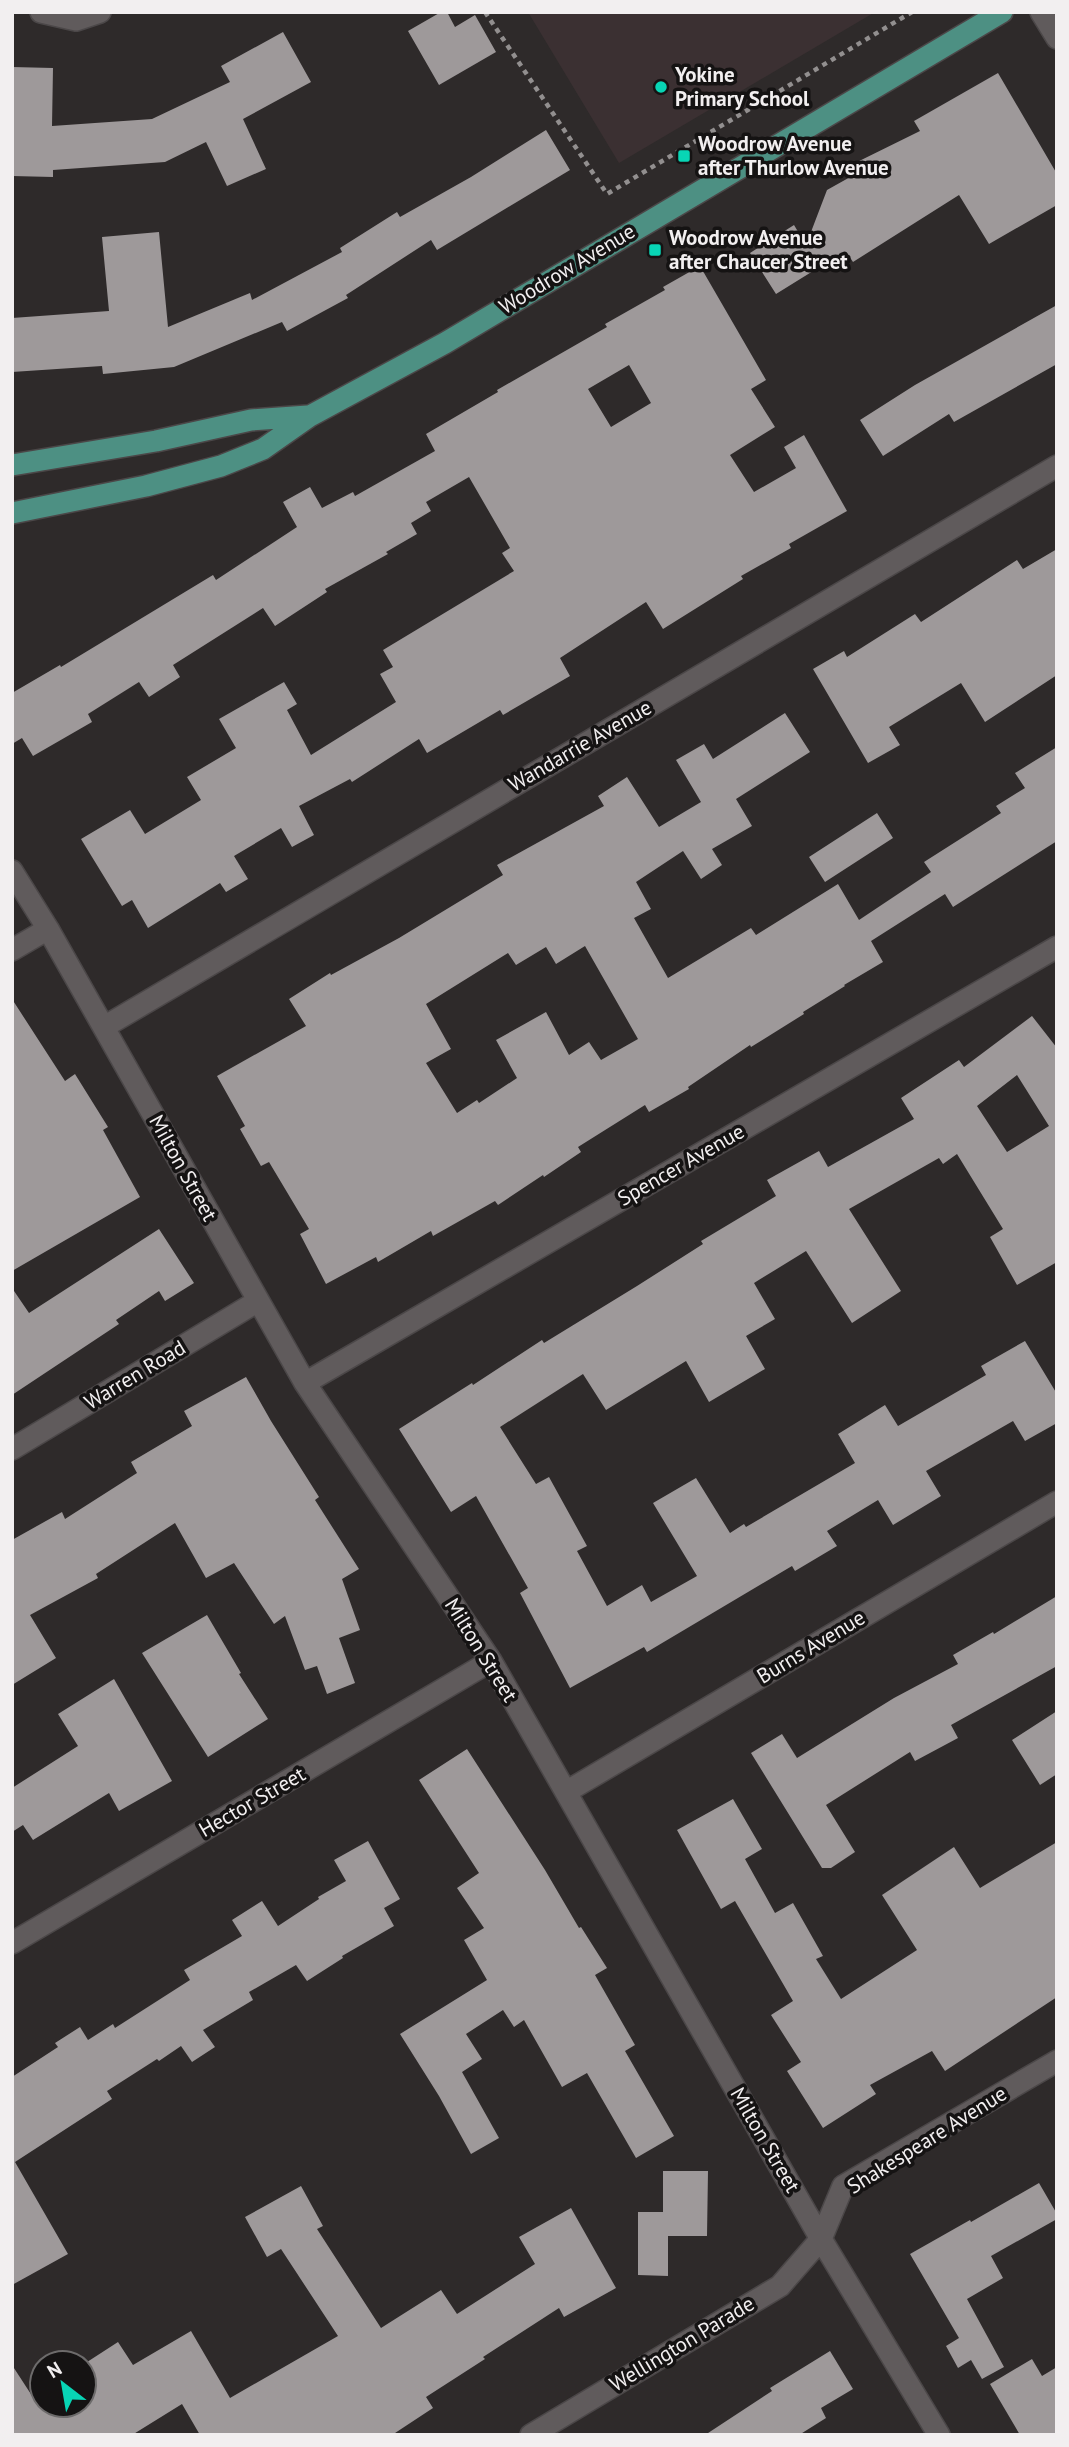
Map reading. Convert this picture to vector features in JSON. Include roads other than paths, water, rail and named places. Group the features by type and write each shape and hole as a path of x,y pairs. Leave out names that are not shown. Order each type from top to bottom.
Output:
{"main road":[{"name":"Woodrow Avenue","path":"12,513 222,466 263,449 310,416 445,343 1002,12"},
{"name":"Woodrow Avenue","path":"12,465 156,441 251,421 310,416"}],"street":[{"path":"41,12 76,20 100,12"},
{"path":"1041,12 1057,38"},
{"name":"Wandarrie Avenue","path":"104,1027 1057,466"},
{"name":"Milton Street","path":"12,871 48,929 305,1383 491,1661 821,2239 939,2435"},
{"path":"12,950 48,929"},
{"name":"Spencer Avenue","path":"305,1383 1057,947"},
{"name":"Warren Road","path":"12,1449 258,1301"},
{"name":"Burns Avenue","path":"566,1792 1057,1502"},
{"name":"Hector Street","path":"12,1943 491,1661"},
{"name":"Shakespeare Avenue","path":"821,2239 844,2186 1057,2061"},
{"name":"Wellington Parade","path":"531,2435 780,2287 821,2239"}],"place":[{"name":"Yokine Primary School","path":"661,87"},
{"name":"Woodrow Avenue after Thurlow Avenue","path":"684,156"},
{"name":"Woodrow Avenue after Chaucer Street","path":"655,250"}]}
